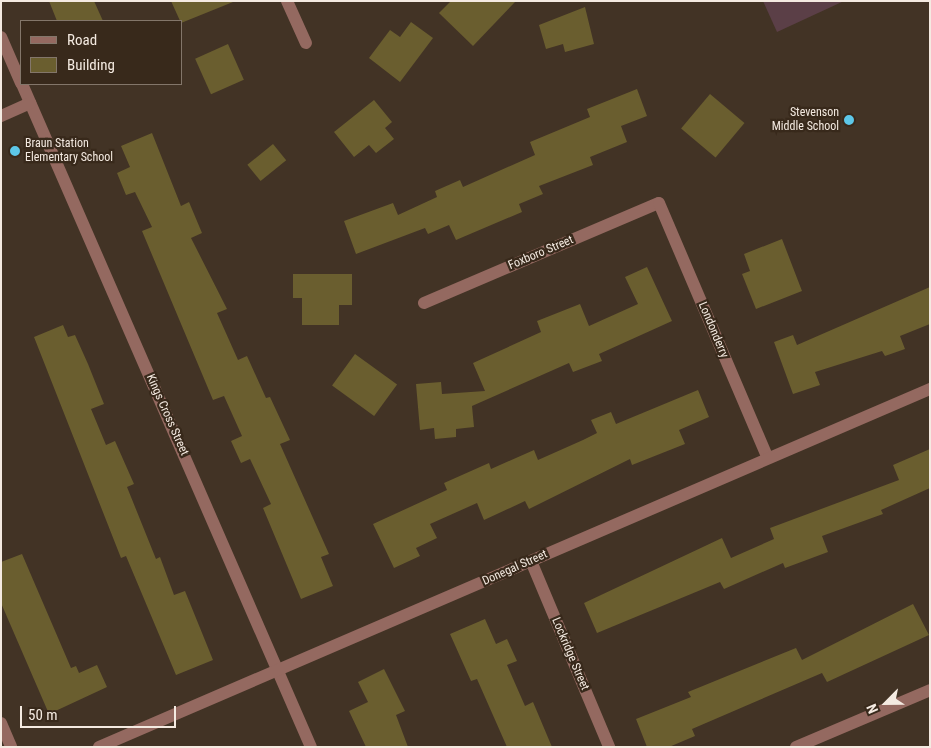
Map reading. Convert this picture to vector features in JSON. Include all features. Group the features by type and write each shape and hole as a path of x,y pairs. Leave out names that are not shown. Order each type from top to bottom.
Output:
{"street":[{"path":"287,1 306,43"},
{"name":"Kings Cross Street","path":"1,37 20,79"},
{"name":"Kings Cross Street","path":"23,85 310,747"},
{"path":"1,116 30,103"},
{"name":"Foxboro Street","path":"424,303 659,203"},
{"name":"Londonderry","path":"659,203 768,458"},
{"name":"Donegal Street","path":"99,747 279,672 930,389"},
{"name":"Lockridge Street","path":"531,561 609,747"},
{"path":"796,747 930,690"},
{"path":"1,724 12,747"}],"shaded area":[{"path":"763,1 844,1 777,32"}],"building":[{"path":"49,1 94,1 103,20 57,20"},
{"path":"171,1 233,1 182,23 182,20 180,20"},
{"path":"451,1 516,1 473,46 439,13"},
{"path":"585,7 594,44 565,52 563,44 546,49 539,25"},
{"path":"411,22 433,38 400,82 369,58 390,30 400,37"},
{"path":"228,44 244,80 211,94 195,59"},
{"path":"637,89 647,116 621,126 627,142 590,157 593,165 539,186 543,194 519,204 522,212 456,240 449,225 428,234 425,228 356,254 344,221 393,203 398,215 437,197 435,191 460,180 463,187 535,155 530,142 590,117 587,109"},
{"path":"710,94 744,123 716,157 681,128"},
{"path":"374,100 392,122 385,128 394,139 376,153 369,145 354,157 334,132"},
{"path":"152,133 181,206 189,202 202,233 191,238 227,309 217,313 238,360 247,356 266,398 270,397 290,440 280,444 329,554 321,557 333,586 301,599 263,508 271,504 250,459 241,463 231,441 242,436 224,396 213,400 142,231 152,227 135,192 126,195 117,173 130,167 121,146"},
{"path":"273,144 286,160 261,181 247,165"},
{"path":"782,239 802,291 756,309 742,274 750,271 744,254"},
{"path":"647,267 672,321 599,354 602,361 573,372 569,363 472,406 474,427 456,429 456,437 435,439 434,428 420,430 416,384 441,382 442,394 485,391 473,363 541,332 537,321 580,304 589,326 638,304 625,277"},
{"path":"293,274 352,274 352,305 339,305 339,325 302,325 302,298 293,298"},
{"path":"930,287 930,324 900,336 905,349 885,356 882,351 815,372 820,385 793,394 774,342 793,335 797,345"},
{"path":"63,325 68,337 75,335 104,404 91,409 106,445 115,441 134,484 127,487 156,559 160,557 174,595 185,591 213,660 176,675 126,556 121,558 34,337"},
{"path":"355,354 397,385 374,416 332,386"},
{"path":"698,390 709,417 679,430 685,444 632,465 630,459 529,509 525,501 484,520 477,503 430,524 437,538 416,548 420,556 394,568 373,524 447,490 444,483 489,463 491,469 534,450 538,460 583,440 597,433 591,420 611,412 616,424"},
{"path":"930,449 930,488 881,510 883,514 822,536 828,552 785,568 783,563 724,589 720,582 597,633 584,603 722,538 731,558 774,539 770,528 899,480 893,465"},
{"path":"22,554 71,668 76,666 79,673 97,665 107,687 49,714 1,603 1,562"},
{"path":"913,604 929,635 827,682 822,673 692,729 695,736 669,747 647,747 636,719 691,697 688,692 796,648 802,660"},
{"path":"485,619 496,644 507,639 517,661 507,665 525,706 533,702 552,747 507,747 477,679 471,681 450,634"},
{"path":"384,669 405,711 396,715 408,747 366,747 349,711 368,702 358,682"}],"place":[{"name":"Stevenson Middle School","path":"849,120"},
{"name":"Braun Station Elementary School","path":"15,151"}]}
